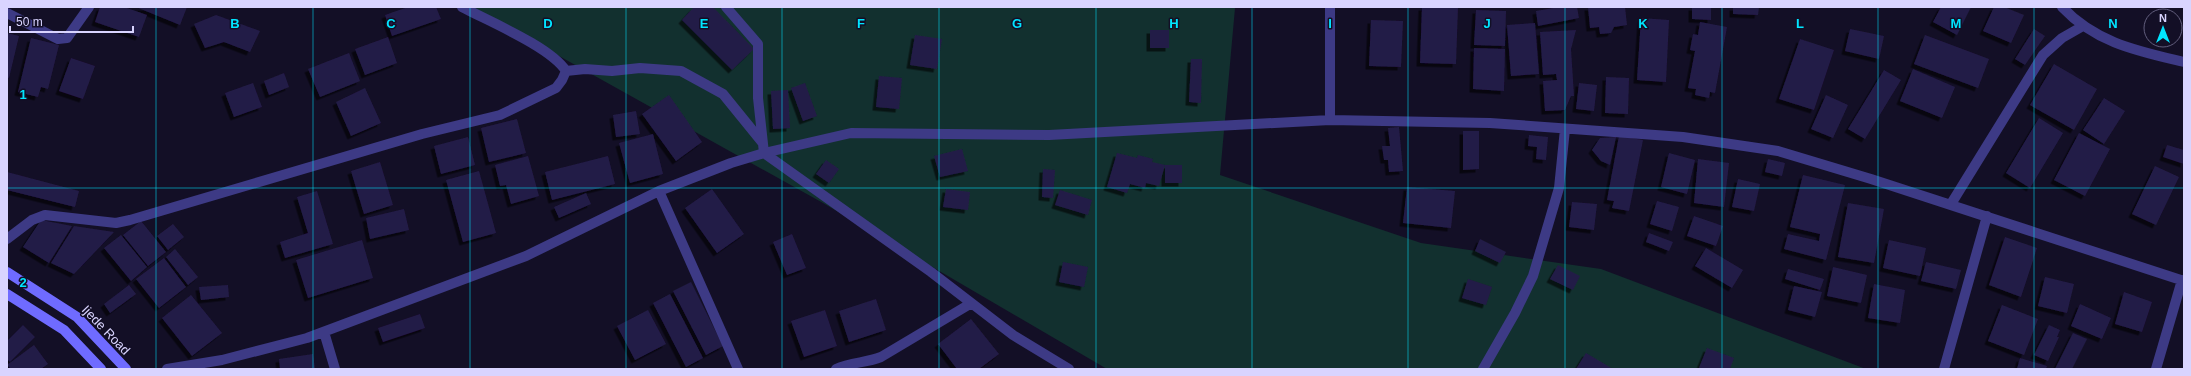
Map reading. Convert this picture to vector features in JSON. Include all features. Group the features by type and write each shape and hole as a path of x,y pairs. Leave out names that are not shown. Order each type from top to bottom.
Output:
{"main road":[{"name":"Ijede Road","path":"7,272 77,317 126,369"},
{"path":"7,294 64,330 101,369"}],"street":[{"path":"7,13 58,39 62,39 67,38 89,7"},
{"path":"462,7 533,44 560,62 566,71"},
{"path":"726,7 758,44 758,98 764,153 931,272 970,304 1013,335 1064,368"},
{"path":"1330,7 1330,120"},
{"path":"2062,7 2083,26 2122,47 2184,62"},
{"path":"1951,204 2043,55 2062,38 2083,26"},
{"path":"566,71 585,69 612,71 640,68 681,71 723,94 762,142"},
{"path":"7,239 32,220 45,215 116,223 130,220 422,134 500,115 556,88 566,71"},
{"path":"167,369 222,360 324,332 526,256 659,191 731,163 764,153 851,133 1049,135 1330,120 1490,123 1683,137 1778,151 1951,204 2183,280 2156,369"},
{"path":"1483,369 1515,313 1533,276 1559,188 1565,129"},
{"path":"659,191 737,369"},
{"path":"1944,369 1987,216"},
{"path":"836,369 850,363 869,362 881,357 970,304"},
{"path":"324,332 335,369"}],"green space":[{"path":"471,7 1233,7 1235,8 1220,175 1421,243 1601,269 1866,369 1107,369 823,203"}],"building":[{"path":"100,7 124,7 147,15 139,37 95,22"},
{"path":"136,7 187,7 180,25"},
{"path":"408,7 436,7 441,19 392,36 385,15"},
{"path":"694,7 713,7 754,49 732,70 682,20"},
{"path":"1422,7 1458,7 1456,64 1420,63"},
{"path":"1559,7 1577,7 1579,18 1538,26 1536,11"},
{"path":"1588,7 1625,7 1627,25 1614,27 1611,33 1600,34 1599,27 1590,28"},
{"path":"1692,7 1711,7 1711,20 1692,19"},
{"path":"1733,7 1759,7 1758,15 1733,14"},
{"path":"1941,7 1971,7 1957,35 1933,22"},
{"path":"1994,7 2004,7 2024,15 2011,43 1983,31"},
{"path":"1476,10 1506,11 1505,46 1474,45"},
{"path":"216,15 260,31 250,52 224,42 205,48 194,24"},
{"path":"1641,18 1669,20 1666,82 1637,80"},
{"path":"1371,20 1403,21 1401,67 1369,66"},
{"path":"1700,22 1727,27 1715,93 1710,92 1709,98 1695,95 1696,89 1688,88 1695,51 1690,50 1693,34 1698,35"},
{"path":"1535,23 1539,74 1511,76 1507,25"},
{"path":"1850,29 1884,36 1879,59 1845,51"},
{"path":"2034,29 2045,36 2025,65 2015,59"},
{"path":"1150,30 1169,30 1169,48 1150,48"},
{"path":"1576,30 1571,49 1574,96 1571,96 1565,110 1545,111 1543,81 1557,80 1556,74 1543,75 1540,32"},
{"path":"7,33 19,36 9,78 7,77"},
{"path":"915,35 942,39 937,69 910,65"},
{"path":"1925,35 1989,59 1978,88 1914,64"},
{"path":"388,37 397,63 365,75 355,49"},
{"path":"31,38 59,45 48,89 41,87 38,97 18,92"},
{"path":"1800,39 1834,50 1814,110 1779,99"},
{"path":"1474,48 1505,49 1504,91 1473,89"},
{"path":"349,53 360,81 320,97 308,69"},
{"path":"71,58 95,66 83,99 59,91"},
{"path":"1191,59 1202,59 1201,103 1189,102"},
{"path":"2054,64 2097,89 2074,130 2030,105"},
{"path":"1913,69 1955,87 1942,118 1900,101"},
{"path":"1884,70 1901,80 1865,139 1848,129"},
{"path":"284,73 289,87 269,95 264,81"},
{"path":"879,76 902,78 899,109 876,107"},
{"path":"1606,77 1629,78 1628,114 1605,113"},
{"path":"253,83 262,107 234,117 225,93"},
{"path":"805,83 817,116 803,121 791,88"},
{"path":"1579,83 1597,85 1594,111 1576,109"},
{"path":"365,88 381,123 351,136 336,102"},
{"path":"788,90 790,128 773,129 771,91"},
{"path":"669,95 702,142 676,161 642,114"},
{"path":"1826,95 1848,105 1833,138 1811,129"},
{"path":"2104,98 2125,111 2104,144 2083,130"},
{"path":"636,111 640,134 616,137 613,115"},
{"path":"2039,118 2063,133 2030,188 2006,173"},
{"path":"517,119 526,153 489,162 481,128"},
{"path":"1399,127 1403,171 1389,172 1388,160 1384,160 1382,146 1390,146 1388,128"},
{"path":"1463,131 1479,131 1479,169 1463,170"},
{"path":"2079,133 2110,149 2085,196 2054,180"},
{"path":"653,134 663,174 630,183 619,143"},
{"path":"1529,135 1548,137 1546,160 1536,159 1537,147 1528,146"},
{"path":"1619,136 1643,140 1629,211 1612,208 1614,201 1607,200"},
{"path":"468,137 475,165 441,174 434,146"},
{"path":"1616,137 1610,165 1601,161 1592,150 1600,138"},
{"path":"2167,145 2184,150 2184,164 2163,157"},
{"path":"962,149 968,171 940,177 934,156"},
{"path":"1117,153 1137,158 1138,155 1153,159 1152,162 1165,165 1159,186 1146,183 1145,188 1130,184 1127,193 1107,187"},
{"path":"1669,153 1695,160 1687,194 1661,187"},
{"path":"528,156 539,196 511,204 506,185 500,186 495,165"},
{"path":"608,156 615,184 552,200 545,172"},
{"path":"1698,159 1729,163 1724,207 1694,203"},
{"path":"1768,159 1785,163 1782,176 1765,172"},
{"path":"826,160 839,169 829,183 816,174"},
{"path":"380,162 393,205 364,214 351,171"},
{"path":"1165,165 1182,165 1182,183 1165,183"},
{"path":"2155,166 2179,177 2156,225 2132,214"},
{"path":"1043,169 1055,170 1053,198 1042,197"},
{"path":"479,171 496,233 463,242 446,180"},
{"path":"7,172 79,191 75,207 7,190"},
{"path":"1803,175 1845,185 1826,260 1784,249 1788,234 1819,241 1820,234 1790,227"},
{"path":"1738,179 1760,184 1754,211 1732,207"},
{"path":"1407,187 1455,191 1451,228 1403,223"},
{"path":"712,189 744,234 717,253 685,208"},
{"path":"946,189 970,192 968,210 943,207"},
{"path":"1060,190 1092,200 1088,215 1055,205"},
{"path":"317,191 333,244 285,258 280,242 308,233 297,197"},
{"path":"586,193 591,204 559,218 554,207"},
{"path":"1657,201 1679,207 1672,231 1650,224"},
{"path":"1572,202 1597,204 1594,230 1569,227"},
{"path":"1848,203 1884,209 1874,263 1838,257"},
{"path":"404,209 409,230 370,239 366,218"},
{"path":"1694,216 1723,226 1716,246 1687,236"},
{"path":"41,220 72,226 49,263 23,247"},
{"path":"141,221 166,252 148,266 123,235"},
{"path":"173,224 184,237 168,250 157,236"},
{"path":"74,226 114,232 74,274 51,263"},
{"path":"1649,233 1673,242 1669,251 1646,242"},
{"path":"792,234 806,268 787,275 773,242"},
{"path":"121,235 147,267 131,281 104,248"},
{"path":"2005,237 2037,248 2021,297 1989,285"},
{"path":"1480,239 1506,252 1500,263 1475,251"},
{"path":"362,240 373,278 308,298 296,260"},
{"path":"1889,240 1926,248 1920,276 1883,268"},
{"path":"1706,248 1743,270 1732,288 1695,266"},
{"path":"175,249 198,277 188,285 166,257"},
{"path":"164,258 186,287 159,308 136,279"},
{"path":"1063,262 1088,267 1084,287 1059,282"},
{"path":"1926,262 1961,270 1956,289 1921,281"},
{"path":"1558,265 1580,276 1573,290 1550,279"},
{"path":"1833,267 1867,275 1861,303 1827,296"},
{"path":"1788,269 1824,279 1820,290 1785,279"},
{"path":"2045,277 2074,284 2067,313 2038,306"},
{"path":"1468,279 1492,287 1486,305 1462,298"},
{"path":"691,282 723,346 706,355 673,291"},
{"path":"1874,284 1905,290 1900,323 1868,318"},
{"path":"129,285 136,294 110,313 104,304"},
{"path":"228,285 229,297 201,300 199,287"},
{"path":"1794,286 1822,292 1815,317 1788,310"},
{"path":"2124,292 2152,302 2142,332 2115,324"},
{"path":"670,294 703,358 686,367 653,303"},
{"path":"191,295 222,333 192,356 162,318"},
{"path":"876,299 886,330 849,342 839,311"},
{"path":"2080,304 2111,318 2102,339 2071,326"},
{"path":"2002,305 2038,319 2024,355 1988,341"},
{"path":"648,310 666,344 635,360 617,326"},
{"path":"825,310 837,346 804,357 791,321"},
{"path":"420,314 425,328 383,342 378,328"},
{"path":"971,319 999,354 979,369 957,369 938,344"},
{"path":"23,325 35,337 10,362 7,359 7,341"},
{"path":"2049,325 2060,330 2057,337 2059,337 2048,361 2034,355"},
{"path":"2073,333 2087,339 2072,369 2055,369"},
{"path":"34,345 48,364 41,369 11,369 7,365"},
{"path":"1707,348 1734,358 1730,369 1699,368"},
{"path":"1586,353 1613,369 1576,369"},
{"path":"313,354 315,368 280,369 279,359"},
{"path":"2020,358 2047,366 2046,369 2017,369"}]}
